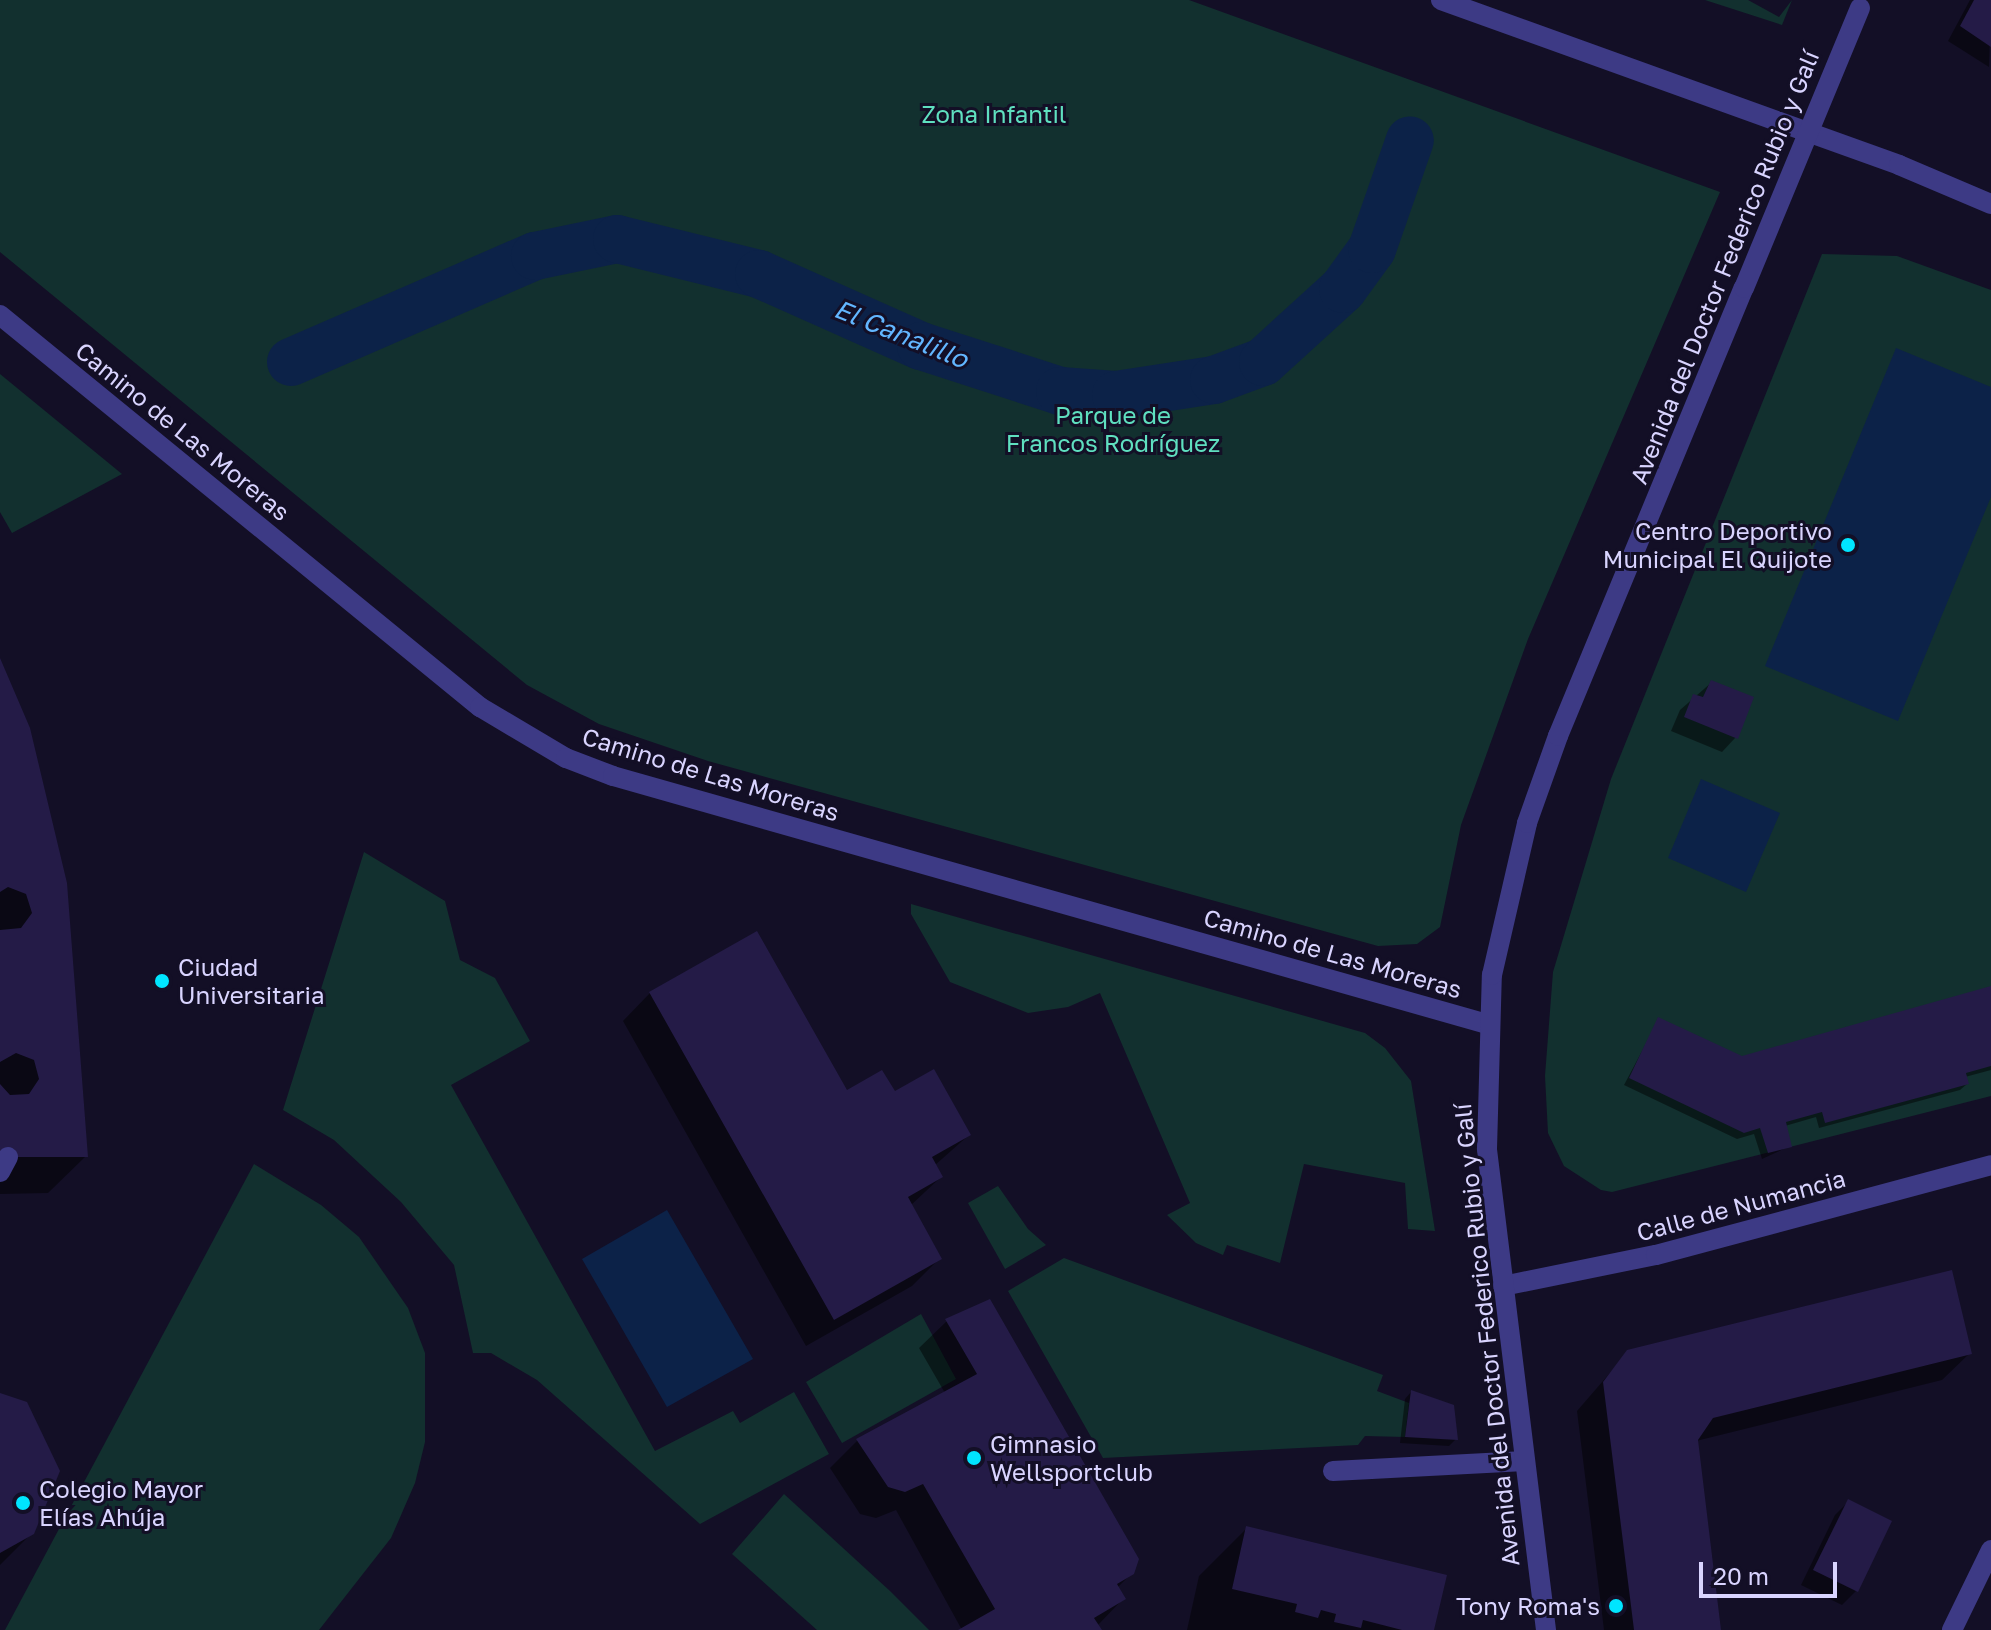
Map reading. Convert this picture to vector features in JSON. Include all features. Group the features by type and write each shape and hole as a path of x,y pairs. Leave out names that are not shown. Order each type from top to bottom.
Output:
{"street":[{"path":"1441,0 1899,165 1991,204"},
{"name":"Avenida del Doctor Federico Rubio y Galí","path":"1546,1630 1487,1149 1487,1024 1503,916 1543,779 1861,4"},
{"path":"1899,165 1991,192"},
{"name":"Camino de Las Moreras","path":"0,315 480,707 566,758 628,780 1487,1024"},
{"name":"Calle de Numancia","path":"1503,1286 1656,1255 1991,1165"},
{"path":"1333,1471 1525,1461"},
{"path":"1952,1630 1991,1550"}],"green space":[{"name":"Parque de Francos Rodríguez","path":"0,0 1189,0 1720,192 1528,639 1461,825 1440,927 1417,944 1378,946 708,761 599,724 527,685 0,252"},
{"path":"1705,0 1748,0 1779,17 1792,0 1782,25"},
{"name":"Centro Deportivo Municipal El Quijote","path":"1822,254 1897,256 1991,290 1991,1096 1612,1192 1601,1190 1564,1166 1548,1133 1545,1076 1553,972 1611,779"},
{"path":"0,374 122,474 12,533 0,512"},
{"path":"364,852 445,901 460,960 495,978 530,1041 451,1085 655,1451 733,1411 740,1423 794,1392 829,1454 700,1524 537,1380 491,1353 473,1353 454,1265 401,1202 334,1140 283,1110"},
{"path":"911,904 1365,1033 1385,1048 1411,1081 1435,1231 1408,1229 1405,1183 1304,1164 1280,1263 1227,1245 1223,1255 1196,1243 1167,1215 1190,1203 1100,993 1068,1007 1028,1013 950,982 911,914"},
{"path":"254,1164 321,1205 359,1237 408,1308 425,1353 425,1442 415,1483 391,1538 319,1630 5,1630"},
{"path":"998,1186 1028,1229 1046,1245 1005,1269 968,1203"},
{"path":"1064,1258 1383,1375 1377,1391 1409,1403 1405,1437 1365,1436 1358,1445 1103,1458 1008,1291"},
{"path":"921,1314 956,1379 842,1443 806,1382"},
{"path":"784,1494 929,1630 817,1630 732,1554"}],"water":[{"path":"1896,348 1991,387 1991,497 1898,721 1765,666"},
{"path":"1701,779 1780,813 1746,892 1668,858"},
{"path":"667,1210 753,1359 667,1407 582,1259"}],"building":[{"path":"1974,0 1991,0 1991,47 1960,26"},
{"path":"0,658 30,728 67,883 88,1157 0,1157 0,1084 10,1095 29,1094 39,1079 34,1060 16,1053 0,1062 0,930 21,928 32,913 26,894 8,887 0,892"},
{"path":"1711,680 1754,697 1738,739 1684,717 1693,694 1703,697"},
{"path":"757,931 847,1090 882,1070 895,1091 934,1069 971,1135 932,1157 943,1177 908,1197 942,1259 834,1320 649,992"},
{"path":"1991,986 1991,1066 1966,1073 1969,1084 1825,1123 1822,1112 1786,1122 1792,1147 1768,1153 1760,1128 1744,1133 1629,1078 1658,1017 1742,1056"},
{"path":"1952,1270 1972,1354 1713,1418 1698,1440 1721,1630 1634,1630 1603,1382 1627,1350"},
{"name":"Gimnasio Wellsportclub","path":"990,1299 1139,1559 1134,1574 1117,1584 1126,1599 1094,1618 1102,1630 958,1630 995,1609 923,1484 905,1492 888,1487 856,1439 977,1374 945,1319"},
{"path":"1411,1390 1454,1405 1458,1440 1405,1437"},
{"name":"Colegio Mayor Elías Ahúja","path":"0,1393 27,1402 60,1471 34,1534 0,1553"},
{"path":"1848,1499 1892,1521 1858,1592 1813,1570"},
{"path":"1246,1526 1447,1575 1434,1630 1402,1630 1363,1620 1361,1628 1334,1622 1336,1614 1321,1610 1318,1618 1295,1612 1297,1604 1232,1589"}],"waterway":[{"name":"El Canalillo","path":"291,362 535,256 617,239 759,274 921,346 1060,391 1116,395 1214,380 1263,362 1343,289 1372,249 1410,140"}],"place":[{"name":"Centro Deportivo Municipal El Quijote","path":"1848,545"},
{"name":"Ciudad Universitaria","path":"162,981"},
{"name":"Gimnasio Wellsportclub","path":"974,1458"},
{"name":"Colegio Mayor Elías Ahúja","path":"23,1503"},
{"name":"Tony Roma's","path":"1616,1606"}],"park label":[{"name":"Zona Infantil","path":"994,114"}]}
